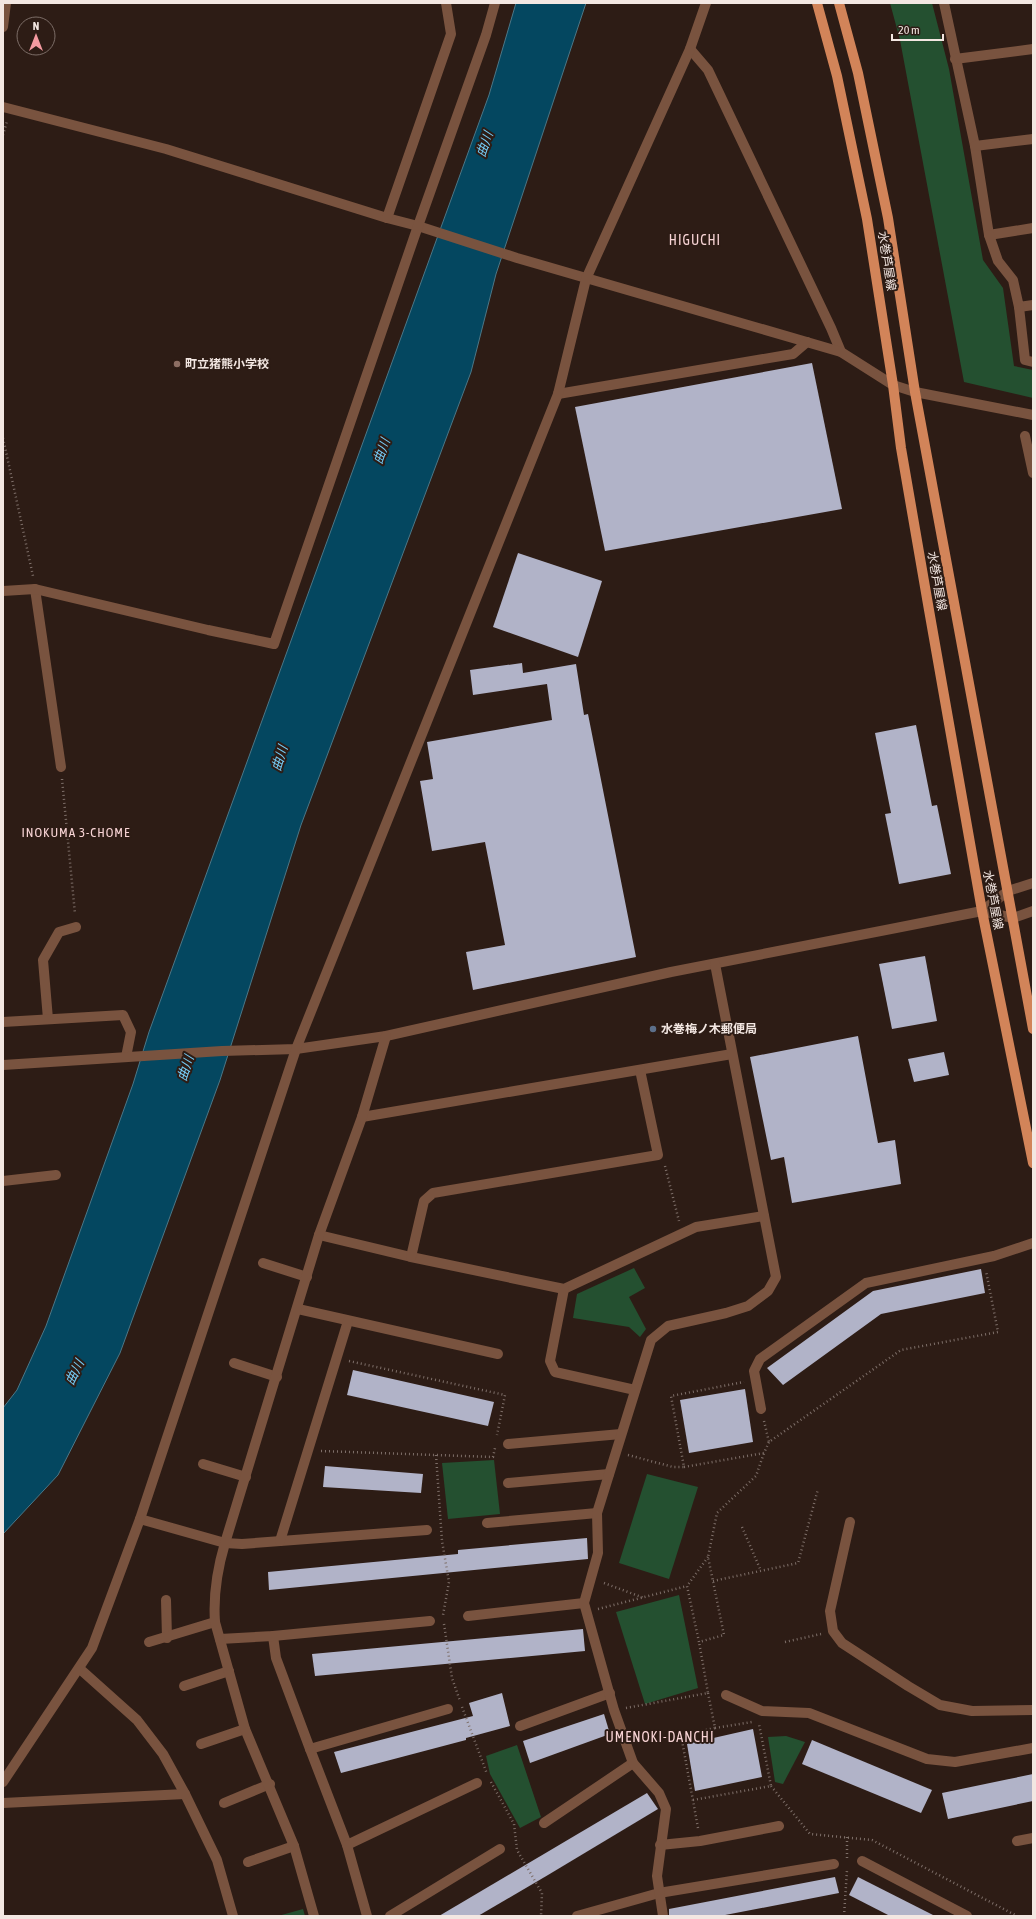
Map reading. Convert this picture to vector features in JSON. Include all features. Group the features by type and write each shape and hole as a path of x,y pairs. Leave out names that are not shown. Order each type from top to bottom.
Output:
{"main road":[{"name":"水巻芦屋線","path":"817,3 837,76 867,219 893,385 903,463 982,912 1033,1163"},
{"name":"水巻芦屋線","path":"839,3 858,73 888,218 915,392 1033,1029"}],"street":[{"path":"3,27 6,3"},
{"path":"387,218 451,34 446,3"},
{"path":"3,591 35,589 274,644 418,226 486,35 495,3"},
{"path":"3,1782 80,1669 92,1648 140,1519 296,1049 558,394 586,279 690,49 706,3"},
{"path":"944,3 975,146 989,235 998,261 1012,280 1019,307 1025,360 1033,362"},
{"path":"690,49 708,70 841,352"},
{"path":"955,59 1033,49"},
{"path":"3,107 166,149 586,279 841,352 893,385 915,392 1033,415"},
{"path":"975,146 1033,139"},
{"path":"989,235 1033,228"},
{"path":"1019,307 1033,305"},
{"path":"558,394 793,354 807,342"},
{"path":"1025,436 1033,473"},
{"path":"35,589 61,767"},
{"path":"982,912 1008,891 1033,883"},
{"path":"3,1065 222,1051 296,1049 386,1036 715,964 982,912 1012,918 1033,911"},
{"path":"48,1020 43,960 59,932 76,927"},
{"path":"663,1916 657,1876 666,1809 659,1793 633,1763 614,1710 585,1607 590,1579 598,1553 598,1513 651,1340 668,1326 726,1313 748,1306 768,1291 776,1277 715,964"},
{"path":"3,1022 122,1016 131,1032 130,1057"},
{"path":"314,1916 294,1846 270,1784 245,1729 215,1622 214,1605 217,1571 225,1543 298,1309 319,1236 362,1117 386,1036"},
{"path":"362,1117 732,1054"},
{"path":"411,1257 424,1201 434,1193 658,1155 640,1070"},
{"path":"3,1181 56,1175"},
{"path":"319,1236 564,1289 696,1228 764,1216"},
{"path":"762,1409 754,1371 760,1359 866,1283 984,1258 1033,1243"},
{"path":"263,1263 306,1277"},
{"path":"564,1289 550,1361 555,1372 635,1390"},
{"path":"298,1309 498,1354"},
{"path":"280,1541 348,1321"},
{"path":"234,1363 277,1377"},
{"path":"508,1444 621,1434"},
{"path":"203,1464 246,1477"},
{"path":"508,1483 609,1474"},
{"path":"487,1523 598,1513"},
{"path":"140,1519 225,1543 242,1544 427,1530"},
{"path":"850,1522 830,1611 833,1631 842,1643 940,1705 972,1711 1033,1710"},
{"path":"166,1600 167,1638"},
{"path":"468,1616 585,1607"},
{"path":"220,1639 273,1636 430,1621"},
{"path":"149,1642 167,1638 215,1622"},
{"path":"273,1636 276,1658 347,1845 367,1916"},
{"path":"80,1669 137,1720 163,1754 185,1794 217,1860 233,1916"},
{"path":"184,1686 229,1671"},
{"path":"520,1726 610,1693"},
{"path":"726,1695 762,1711 809,1712 927,1759 955,1762 1033,1748"},
{"path":"310,1749 448,1709"},
{"path":"201,1744 245,1729"},
{"path":"544,1823 633,1763"},
{"path":"347,1845 477,1783"},
{"path":"224,1803 270,1784"},
{"path":"3,1803 185,1794"},
{"path":"660,1845 700,1841 779,1826"},
{"path":"1016,1841 1033,1838"},
{"path":"248,1862 294,1846"},
{"path":"390,1916 500,1849"},
{"path":"862,1861 967,1916"},
{"path":"577,1916 659,1893 834,1864"}],"path":[{"path":"3,438 35,589"},
{"path":"61,767 76,927"},
{"path":"658,1155 664,1165 682,1234"},
{"path":"699,1642 724,1635 708,1558 717,1513 756,1476 769,1442 900,1350 998,1332 984,1258"},
{"path":"308,1450 493,1457 505,1395 336,1358"},
{"path":"684,1467 671,1396 756,1380"},
{"path":"762,1409 769,1442"},
{"path":"616,1452 673,1467 684,1467 764,1453"},
{"path":"436,1455 442,1541 449,1582 443,1614 452,1678 486,1773 514,1824 517,1850 542,1893 541,1916"},
{"path":"713,1581 798,1563 818,1488"},
{"path":"742,1527 762,1571"},
{"path":"585,1607 644,1598 687,1586 708,1558"},
{"path":"590,1579 644,1598"},
{"path":"687,1586 715,1728"},
{"path":"785,1642 833,1631"},
{"path":"614,1710 708,1693"},
{"path":"700,1841 681,1735 758,1721 771,1786 810,1834 872,1840 1017,1916"},
{"path":"693,1800 771,1786"},
{"path":"844,1916 847,1886 847,1837"}],"green space":[{"path":"890,3 932,3 949,69 983,260 1003,288 1014,366 1033,370 1033,398 964,382 900,40"},
{"path":"634,1268 645,1288 629,1297 646,1329 640,1337 629,1327 573,1318 577,1294"},
{"path":"494,1460 500,1514 448,1519 442,1463"},
{"path":"647,1474 698,1487 669,1579 619,1563"},
{"path":"679,1595 698,1688 645,1704 616,1612"},
{"path":"786,1736 805,1742 783,1784 775,1782 768,1737"},
{"path":"517,1745 541,1817 520,1828 490,1774 486,1756"},
{"path":"303,1909 305,1916 278,1916"}],"water":[{"name":"曲川","path":"516,3 586,3 496,274 471,372 301,825 220,1080 120,1353 58,1475 3,1534 3,1408 17,1390 46,1326 133,1084 149,1032 489,95"}],"building":[{"path":"812,363 842,509 605,551 575,407"},
{"path":"518,553 602,581 578,657 493,627"},
{"path":"522,663 523,673 576,664 584,715 588,714 636,957 473,990 466,952 505,945 485,842 432,851 420,781 433,779 427,742 552,720 547,684 473,695 470,670"},
{"path":"916,725 932,806 937,805 951,874 899,884 885,814 891,813 875,733"},
{"path":"925,956 937,1021 892,1029 879,964"},
{"path":"858,1036 878,1143 895,1140 901,1184 792,1203 784,1157 771,1160 750,1057"},
{"path":"944,1052 949,1075 914,1082 908,1059"},
{"path":"981,1269 985,1293 881,1314 783,1385 767,1368 873,1291"},
{"path":"353,1370 494,1402 488,1426 347,1395"},
{"path":"745,1389 753,1442 689,1453 680,1400"},
{"path":"325,1466 423,1474 421,1493 323,1487"},
{"path":"587,1538 588,1559 269,1590 268,1572 458,1554 458,1550"},
{"path":"583,1629 585,1651 315,1676 312,1654"},
{"path":"502,1693 510,1726 466,1738 466,1740 341,1773 334,1752 473,1716 469,1703"},
{"path":"604,1714 610,1734 530,1763 523,1741"},
{"path":"753,1729 762,1777 695,1791 687,1744"},
{"path":"812,1740 932,1790 921,1813 802,1764"},
{"path":"1033,1774 1033,1801 948,1819 942,1793"},
{"path":"647,1793 658,1809 548,1875 478,1916 439,1916"},
{"path":"835,1877 839,1893 720,1916 669,1916 669,1909"},
{"path":"858,1877 935,1916 890,1916 849,1895"}],"place":[{"name":"町立猪熊小学校","path":"177,364"},
{"name":"水巻梅ノ木郵便局","path":"653,1029"}],"district":[{"name":"HIGUCHI","path":"695,240"},
{"name":"INOKUMA 3-CHOME","path":"76,832"},
{"name":"UMENOKI-DANCHI","path":"660,1737"}]}
